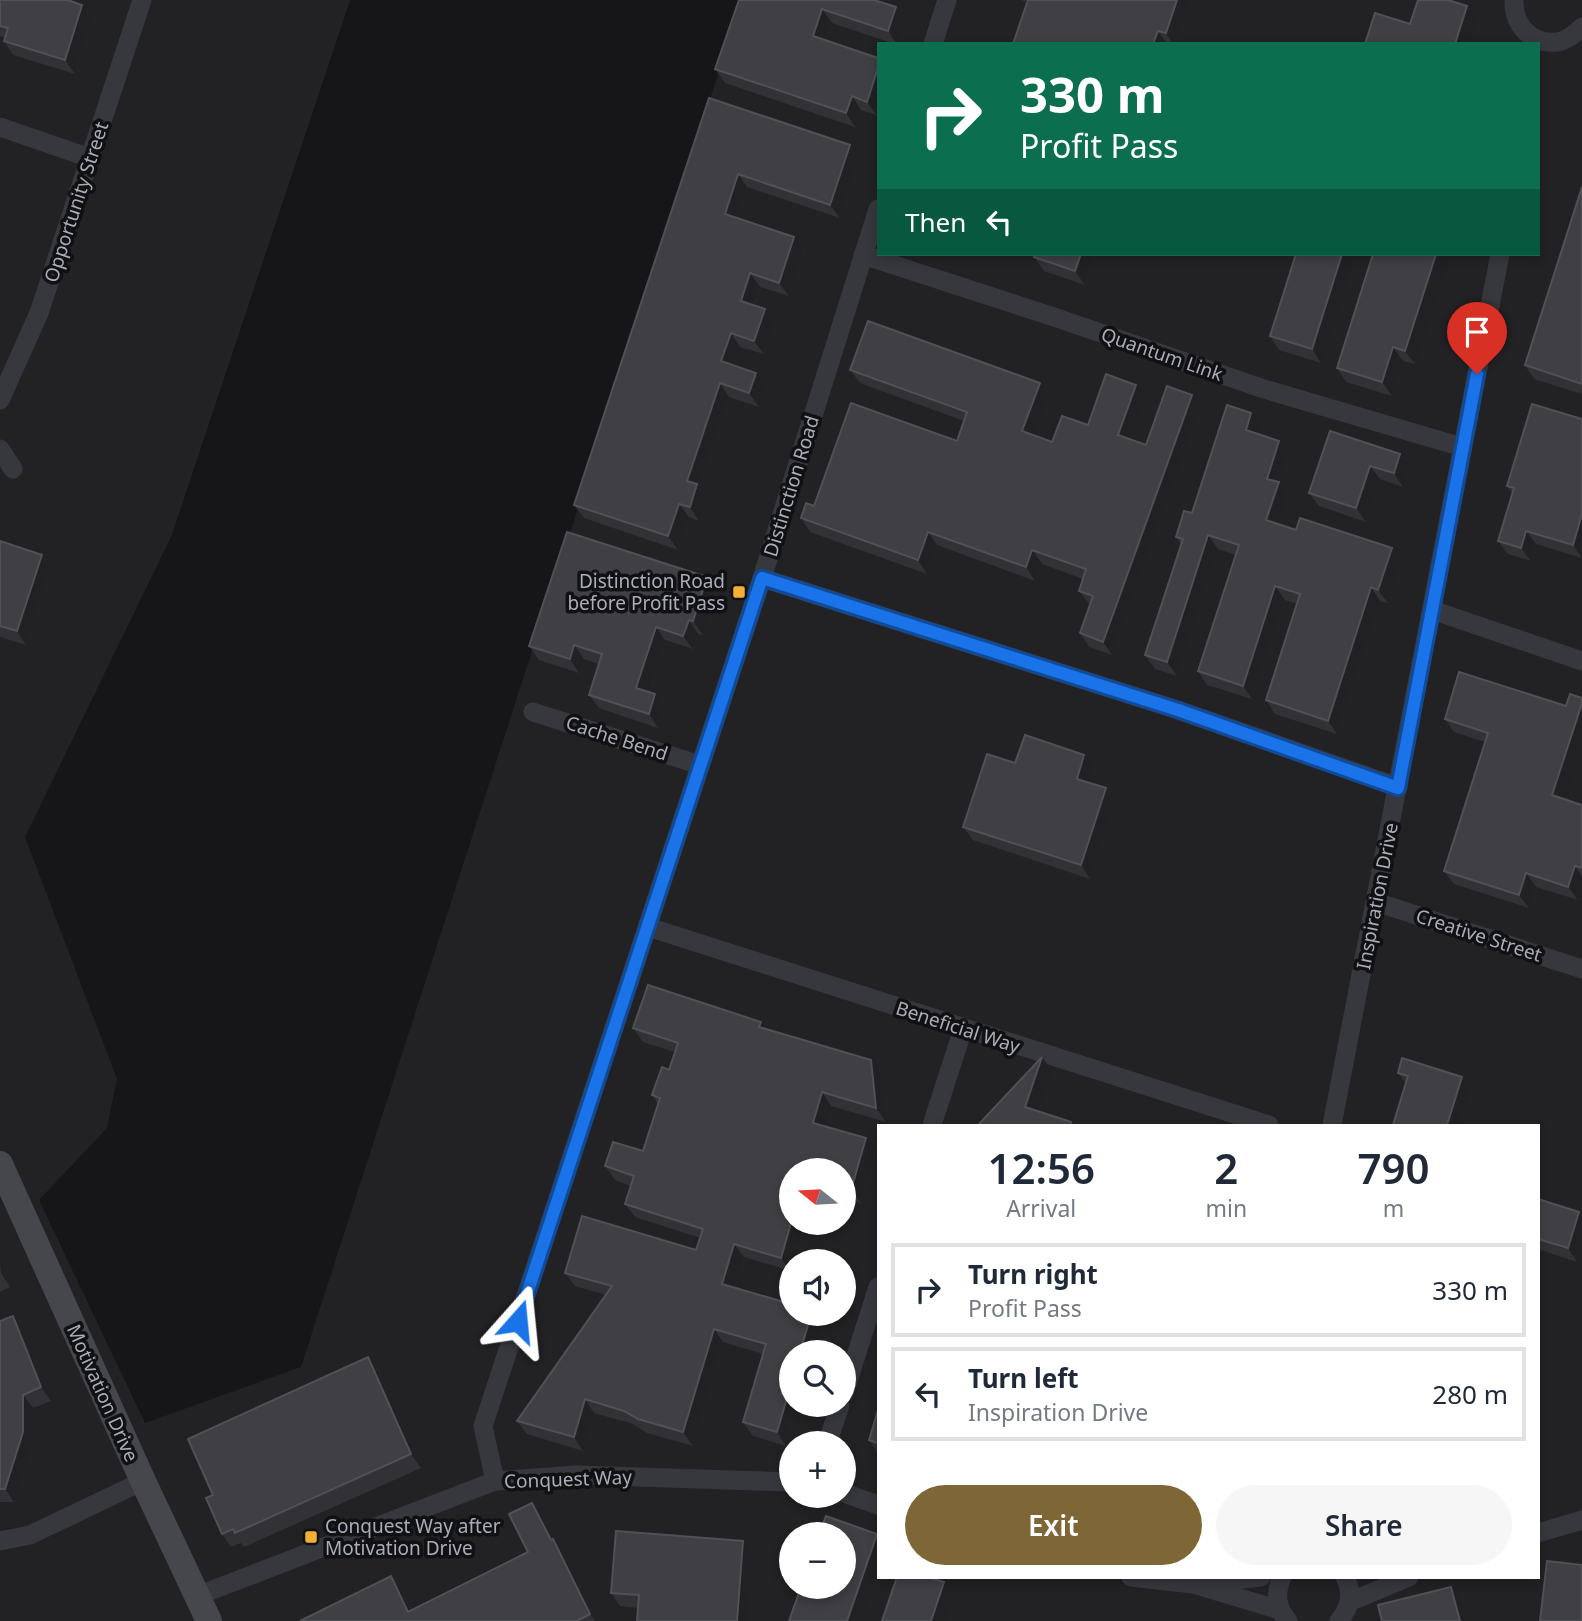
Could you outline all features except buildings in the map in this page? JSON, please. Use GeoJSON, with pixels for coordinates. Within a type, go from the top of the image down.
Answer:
{"type":"FeatureCollection","features":[{"type":"Feature","properties":{"kind":"street","name":"Opportunity Street"},"geometry":{"type":"LineString","coordinates":[[0,400],[39,313],[142,0]]}},
{"type":"Feature","properties":{"kind":"street"},"geometry":{"type":"LineString","coordinates":[[934,42],[947,0]]}},
{"type":"Feature","properties":{"kind":"street"},"geometry":{"type":"LineString","coordinates":[[1514,0],[1518,23],[1530,36],[1542,41],[1559,42],[1571,37],[1582,27]]}},
{"type":"Feature","properties":{"kind":"street"},"geometry":{"type":"LineString","coordinates":[[1540,51],[1542,41]]}},
{"type":"Feature","properties":{"kind":"street"},"geometry":{"type":"LineString","coordinates":[[0,127],[90,158]]}},
{"type":"Feature","properties":{"kind":"street","name":"Distinction Road"},"geometry":{"type":"LineString","coordinates":[[495,1481],[483,1426],[762,578],[877,212]]}},
{"type":"Feature","properties":{"kind":"street","name":"Quantum Link"},"geometry":{"type":"LineString","coordinates":[[863,255],[1264,388],[1462,447]]}},
{"type":"Feature","properties":{"kind":"street","name":"Inspiration Drive"},"geometry":{"type":"LineString","coordinates":[[1332,1124],[1500,256]]}},
{"type":"Feature","properties":{"kind":"street"},"geometry":{"type":"LineString","coordinates":[[0,449],[13,469]]}},
{"type":"Feature","properties":{"kind":"street"},"geometry":{"type":"LineString","coordinates":[[762,578],[1178,710],[1398,788]]}},
{"type":"Feature","properties":{"kind":"street"},"geometry":{"type":"LineString","coordinates":[[1432,610],[1582,661]]}},
{"type":"Feature","properties":{"kind":"street","name":"Cache Bend"},"geometry":{"type":"LineString","coordinates":[[533,712],[700,765]]}},
{"type":"Feature","properties":{"kind":"street","name":"Creative Street"},"geometry":{"type":"LineString","coordinates":[[1376,902],[1582,969]]}},
{"type":"Feature","properties":{"kind":"street","name":"Beneficial Way"},"geometry":{"type":"LineString","coordinates":[[648,927],[1266,1124]]}},
{"type":"Feature","properties":{"kind":"street"},"geometry":{"type":"LineString","coordinates":[[932,1124],[963,1029]]}},
{"type":"Feature","properties":{"kind":"street","name":"Motivation Drive"},"geometry":{"type":"LineString","coordinates":[[0,1164],[209,1621]]}},
{"type":"Feature","properties":{"kind":"street"},"geometry":{"type":"LineString","coordinates":[[856,1356],[877,1290]]}},
{"type":"Feature","properties":{"kind":"street","name":"Conquest Way"},"geometry":{"type":"LineString","coordinates":[[197,1596],[495,1481],[576,1475],[779,1482]]}},
{"type":"Feature","properties":{"kind":"street"},"geometry":{"type":"LineString","coordinates":[[0,1541],[30,1535],[143,1481]]}},
{"type":"Feature","properties":{"kind":"street"},"geometry":{"type":"LineString","coordinates":[[856,1498],[877,1506]]}},
{"type":"Feature","properties":{"kind":"street"},"geometry":{"type":"LineString","coordinates":[[1540,1533],[1582,1520]]}},
{"type":"Feature","properties":{"kind":"street"},"geometry":{"type":"LineString","coordinates":[[1149,1579],[1193,1584],[1242,1579]]}},
{"type":"Feature","properties":{"kind":"street"},"geometry":{"type":"LineString","coordinates":[[1281,1579],[1277,1598],[1284,1616]]}},
{"type":"Feature","properties":{"kind":"street"},"geometry":{"type":"LineString","coordinates":[[1343,1616],[1350,1592],[1346,1579]]}},
{"type":"Feature","properties":{"kind":"street"},"geometry":{"type":"LineString","coordinates":[[1343,1616],[1380,1587],[1403,1579]]}},
{"type":"Feature","properties":{"kind":"street"},"geometry":{"type":"LineString","coordinates":[[1193,1584],[1284,1616]]}},
{"type":"Feature","properties":{"kind":"shaded area"},"geometry":{"type":"Polygon","coordinates":[[[0,0],[350,0],[171,537],[25,837],[117,1079],[107,1128],[39,1200],[145,1423],[301,1367],[742,0],[1582,0],[1582,1621],[0,1621],[0,0]]]}},
{"type":"Feature","properties":{"kind":"place","name":"Distinction Road before Profit Pass"},"geometry":{"type":"Point","coordinates":[739,592]}},
{"type":"Feature","properties":{"kind":"place","name":"Conquest Way after Motivation Drive"},"geometry":{"type":"Point","coordinates":[311,1537]}},
{"type":"Feature","properties":{"kind":"route"},"geometry":{"type":"LineString","coordinates":[[518,1321],[762,578],[1178,710],[1398,788],[1477,374]]}}]}
